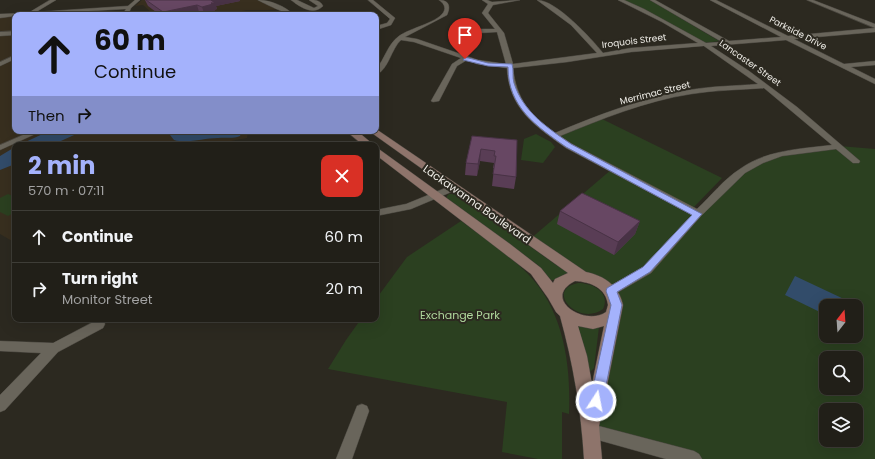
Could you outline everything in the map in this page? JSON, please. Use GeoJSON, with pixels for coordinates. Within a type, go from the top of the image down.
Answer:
{"type":"FeatureCollection","features":[{"type":"Feature","properties":{"kind":"street"},"geometry":{"type":"LineString","coordinates":[[33,12],[54,0]]}},
{"type":"Feature","properties":{"kind":"street"},"geometry":{"type":"LineString","coordinates":[[126,12],[129,7],[138,0]]}},
{"type":"Feature","properties":{"kind":"street"},"geometry":{"type":"LineString","coordinates":[[260,0],[287,12]]}},
{"type":"Feature","properties":{"kind":"street"},"geometry":{"type":"LineString","coordinates":[[293,0],[302,4],[308,9],[317,9],[322,5],[314,0]]}},
{"type":"Feature","properties":{"kind":"street"},"geometry":{"type":"LineString","coordinates":[[370,0],[384,10],[393,19],[388,24],[379,27]]}},
{"type":"Feature","properties":{"kind":"street"},"geometry":{"type":"LineString","coordinates":[[379,69],[389,56],[394,44],[400,38],[445,14],[447,8],[441,0]]}},
{"type":"Feature","properties":{"kind":"street"},"geometry":{"type":"LineString","coordinates":[[484,0],[491,4],[518,0]]}},
{"type":"Feature","properties":{"kind":"street"},"geometry":{"type":"LineString","coordinates":[[539,0],[571,22],[589,38],[601,54]]}},
{"type":"Feature","properties":{"kind":"street","name":"Lancaster Street"},"geometry":{"type":"LineString","coordinates":[[620,0],[705,44],[764,86],[856,161]]}},
{"type":"Feature","properties":{"kind":"street"},"geometry":{"type":"LineString","coordinates":[[652,0],[728,43]]}},
{"type":"Feature","properties":{"kind":"street","name":"Parkside Drive"},"geometry":{"type":"LineString","coordinates":[[712,0],[875,82]]}},
{"type":"Feature","properties":{"kind":"street"},"geometry":{"type":"LineString","coordinates":[[809,0],[875,26]]}},
{"type":"Feature","properties":{"kind":"street"},"geometry":{"type":"LineString","coordinates":[[102,12],[110,2]]}},
{"type":"Feature","properties":{"kind":"street"},"geometry":{"type":"LineString","coordinates":[[283,9],[302,4]]}},
{"type":"Feature","properties":{"kind":"street"},"geometry":{"type":"LineString","coordinates":[[491,4],[485,13],[501,33],[510,66],[511,82],[523,109],[554,136],[569,146],[698,214]]}},
{"type":"Feature","properties":{"kind":"street"},"geometry":{"type":"LineString","coordinates":[[75,12],[129,7]]}},
{"type":"Feature","properties":{"kind":"street"},"geometry":{"type":"LineString","coordinates":[[317,9],[320,12]]}},
{"type":"Feature","properties":{"kind":"street"},"geometry":{"type":"LineString","coordinates":[[0,16],[12,15]]}},
{"type":"Feature","properties":{"kind":"street"},"geometry":{"type":"LineString","coordinates":[[479,31],[498,30]]}},
{"type":"Feature","properties":{"kind":"street","name":"Iroquois Street"},"geometry":{"type":"LineString","coordinates":[[400,38],[415,40],[465,59],[488,64],[510,66],[567,60],[631,50],[875,30]]}},
{"type":"Feature","properties":{"kind":"street"},"geometry":{"type":"LineString","coordinates":[[0,34],[12,33]]}},
{"type":"Feature","properties":{"kind":"street"},"geometry":{"type":"LineString","coordinates":[[0,64],[12,58]]}},
{"type":"Feature","properties":{"kind":"street"},"geometry":{"type":"LineString","coordinates":[[434,101],[454,65],[465,59]]}},
{"type":"Feature","properties":{"kind":"street"},"geometry":{"type":"LineString","coordinates":[[844,66],[875,63]]}},
{"type":"Feature","properties":{"kind":"street","name":"Merrimac Street"},"geometry":{"type":"LineString","coordinates":[[554,136],[610,113],[679,94],[726,88],[764,86]]}},
{"type":"Feature","properties":{"kind":"street"},"geometry":{"type":"LineString","coordinates":[[13,142],[31,134]]}},
{"type":"Feature","properties":{"kind":"street"},"geometry":{"type":"LineString","coordinates":[[354,134],[365,142]]}},
{"type":"Feature","properties":{"kind":"street","name":"Lackawanna Boulevard"},"geometry":{"type":"LineString","coordinates":[[378,134],[453,188],[582,276]]}},
{"type":"Feature","properties":{"kind":"street"},"geometry":{"type":"LineString","coordinates":[[0,148],[12,143]]}},
{"type":"Feature","properties":{"kind":"street"},"geometry":{"type":"LineString","coordinates":[[611,291],[647,270],[698,214],[742,171],[760,160],[781,154],[839,146]]}},
{"type":"Feature","properties":{"kind":"street","name":"Lackawanna Boulevard"},"geometry":{"type":"LineString","coordinates":[[379,152],[536,271],[554,295]]}},
{"type":"Feature","properties":{"kind":"street"},"geometry":{"type":"LineString","coordinates":[[379,212],[408,207],[453,188]]}},
{"type":"Feature","properties":{"kind":"street"},"geometry":{"type":"LineString","coordinates":[[590,431],[616,305],[615,298],[611,291],[598,281],[582,276],[565,278],[555,288],[554,295],[560,309],[575,319],[594,323],[603,321],[614,312]]}},
{"type":"Feature","properties":{"kind":"street"},"geometry":{"type":"LineString","coordinates":[[567,315],[579,356],[593,459]]}},
{"type":"Feature","properties":{"kind":"street"},"geometry":{"type":"LineString","coordinates":[[0,405],[54,348],[99,324]]}},
{"type":"Feature","properties":{"kind":"street"},"geometry":{"type":"LineString","coordinates":[[0,346],[54,348]]}},
{"type":"Feature","properties":{"kind":"street"},"geometry":{"type":"LineString","coordinates":[[344,459],[362,411]]}},
{"type":"Feature","properties":{"kind":"street"},"geometry":{"type":"LineString","coordinates":[[590,431],[694,459]]}},
{"type":"Feature","properties":{"kind":"shaded area"},"geometry":{"type":"Polygon","coordinates":[[[142,0],[260,0],[282,9],[247,10],[237,12],[151,12],[143,5],[135,6],[142,0]]]}},
{"type":"Feature","properties":{"kind":"shaded area"},"geometry":{"type":"Polygon","coordinates":[[[12,16],[12,134],[248,134],[247,138],[225,142],[12,142],[12,241],[0,234],[0,17],[12,16]]]}},
{"type":"Feature","properties":{"kind":"green space"},"geometry":{"type":"Polygon","coordinates":[[[623,0],[650,0],[719,41],[705,43],[623,0]]]}},
{"type":"Feature","properties":{"kind":"green space"},"geometry":{"type":"Polygon","coordinates":[[[602,119],[722,178],[694,207],[690,207],[564,140],[561,136],[562,134],[602,119]]]}},
{"type":"Feature","properties":{"kind":"green space"},"geometry":{"type":"Polygon","coordinates":[[[536,134],[551,142],[555,147],[543,163],[521,160],[524,139],[536,134]]]}},
{"type":"Feature","properties":{"kind":"green space"},"geometry":{"type":"Polygon","coordinates":[[[839,146],[875,149],[875,459],[694,459],[591,431],[615,298],[529,240],[612,169],[698,214],[742,171],[781,154],[839,146]]]}},
{"type":"Feature","properties":{"kind":"green space"},"geometry":{"type":"Polygon","coordinates":[[[8,194],[12,196],[12,214],[8,216],[0,212],[0,198],[8,194]]]}},
{"type":"Feature","properties":{"kind":"green space"},"geometry":{"type":"Polygon","coordinates":[[[449,194],[454,194],[462,198],[556,265],[568,271],[567,273],[555,280],[551,280],[538,265],[447,198],[449,194]]]}},
{"type":"Feature","properties":{"kind":"green space","name":"Exchange Park"},"geometry":{"type":"Polygon","coordinates":[[[461,221],[504,253],[528,274],[540,289],[550,305],[557,322],[563,340],[566,358],[569,414],[562,412],[562,459],[538,459],[502,452],[507,402],[328,369],[359,322],[379,322],[379,295],[407,257],[461,221]]]}},
{"type":"Feature","properties":{"kind":"green space"},"geometry":{"type":"Polygon","coordinates":[[[578,283],[583,283],[594,287],[602,293],[605,303],[603,309],[594,313],[584,314],[576,311],[569,305],[565,299],[564,293],[568,287],[578,283]]]}},
{"type":"Feature","properties":{"kind":"green space"},"geometry":{"type":"Polygon","coordinates":[[[578,324],[599,327],[594,368],[591,371],[589,370],[577,327],[578,324]]]}},
{"type":"Feature","properties":{"kind":"water"},"geometry":{"type":"Polygon","coordinates":[[[43,134],[76,134],[59,142],[25,142],[43,134]]]}},
{"type":"Feature","properties":{"kind":"water"},"geometry":{"type":"Polygon","coordinates":[[[166,134],[241,134],[240,136],[235,137],[190,141],[174,140],[170,135],[166,134]]]}},
{"type":"Feature","properties":{"kind":"water"},"geometry":{"type":"Polygon","coordinates":[[[12,149],[12,165],[0,170],[0,156],[12,149]]]}},
{"type":"Feature","properties":{"kind":"water"},"geometry":{"type":"Polygon","coordinates":[[[795,276],[844,299],[819,299],[819,312],[785,295],[795,276]]]}},
{"type":"Feature","properties":{"kind":"building"},"geometry":{"type":"Polygon","coordinates":[[[146,0],[211,0],[215,3],[202,7],[197,5],[163,12],[146,0]]]}},
{"type":"Feature","properties":{"kind":"building"},"geometry":{"type":"Polygon","coordinates":[[[472,136],[517,140],[516,177],[493,174],[496,156],[494,156],[495,151],[481,149],[478,164],[466,163],[472,136]]]}},
{"type":"Feature","properties":{"kind":"building"},"geometry":{"type":"Polygon","coordinates":[[[582,193],[640,221],[618,242],[560,211],[582,193]]]}},
{"type":"Feature","properties":{"kind":"route"},"geometry":{"type":"LineString","coordinates":[[465,59],[488,64],[510,66],[511,82],[523,109],[549,132],[569,146],[698,214],[647,270],[611,291],[615,298],[616,305],[596,401]]}}]}
